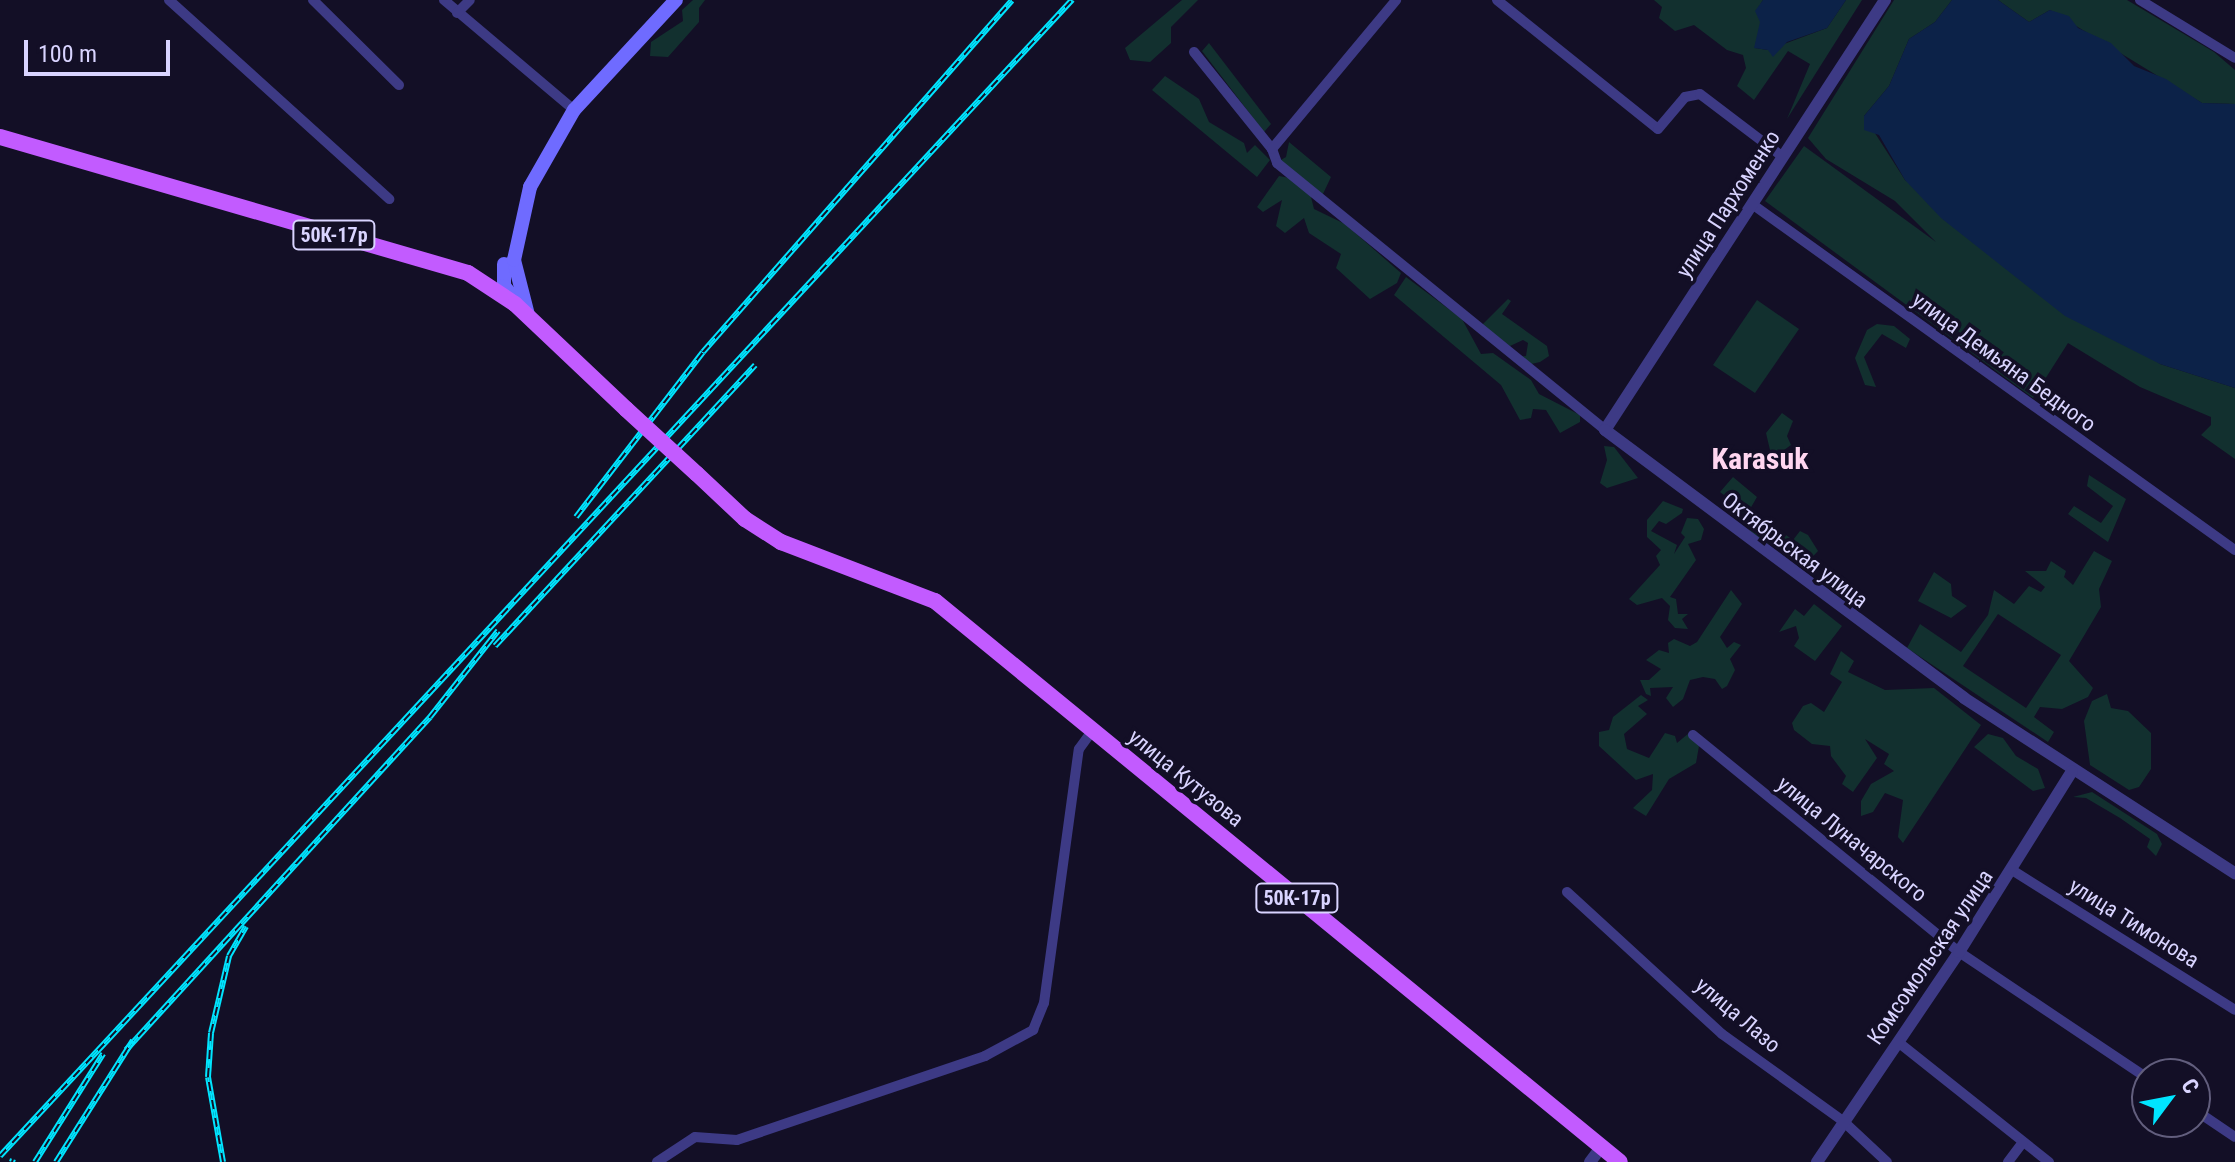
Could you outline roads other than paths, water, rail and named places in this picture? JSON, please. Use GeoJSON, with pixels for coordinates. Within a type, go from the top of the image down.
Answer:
{"type":"FeatureCollection","features":[{"type":"Feature","properties":{"kind":"main road"},"geometry":{"type":"LineString","coordinates":[[497,286],[509,267],[515,249],[530,187],[574,110],[676,0]]}},
{"type":"Feature","properties":{"kind":"main road","name":"50К-17р"},"geometry":{"type":"LineString","coordinates":[[0,137],[468,273],[497,286],[529,316]]}},
{"type":"Feature","properties":{"kind":"main road"},"geometry":{"type":"LineString","coordinates":[[468,273],[509,267]]}},
{"type":"Feature","properties":{"kind":"main road"},"geometry":{"type":"LineString","coordinates":[[509,267],[529,316]]}},
{"type":"Feature","properties":{"kind":"main road","name":"улица Кутузова"},"geometry":{"type":"LineString","coordinates":[[529,316],[745,519],[781,542],[935,601],[1620,1162]]}},
{"type":"Feature","properties":{"kind":"street"},"geometry":{"type":"LineString","coordinates":[[169,0],[389,199]]}},
{"type":"Feature","properties":{"kind":"street"},"geometry":{"type":"LineString","coordinates":[[313,0],[399,85]]}},
{"type":"Feature","properties":{"kind":"street"},"geometry":{"type":"LineString","coordinates":[[444,0],[574,110]]}},
{"type":"Feature","properties":{"kind":"street"},"geometry":{"type":"LineString","coordinates":[[457,13],[470,0]]}},
{"type":"Feature","properties":{"kind":"street"},"geometry":{"type":"LineString","coordinates":[[1272,149],[1396,0]]}},
{"type":"Feature","properties":{"kind":"street"},"geometry":{"type":"LineString","coordinates":[[1497,0],[1658,129],[1685,97],[1700,94],[1783,157]]}},
{"type":"Feature","properties":{"kind":"street","name":"улица Пархоменко"},"geometry":{"type":"LineString","coordinates":[[1605,430],[1885,0]]}},
{"type":"Feature","properties":{"kind":"street"},"geometry":{"type":"LineString","coordinates":[[2143,1],[2235,58]]}},
{"type":"Feature","properties":{"kind":"street","name":"Октябрьская улица"},"geometry":{"type":"LineString","coordinates":[[1194,52],[1272,149],[1277,163],[1605,430],[1859,623],[2072,771],[2235,873]]}},
{"type":"Feature","properties":{"kind":"street","name":"улица Демьяна Бедного"},"geometry":{"type":"LineString","coordinates":[[1752,204],[2235,550]]}},
{"type":"Feature","properties":{"kind":"street"},"geometry":{"type":"LineString","coordinates":[[657,1162],[695,1137],[737,1140],[985,1056],[1033,1030],[1044,1003],[1079,749],[1093,730]]}},
{"type":"Feature","properties":{"kind":"street","name":"улица Луначарского"},"geometry":{"type":"LineString","coordinates":[[1693,735],[1959,952],[2131,1067]]}},
{"type":"Feature","properties":{"kind":"street","name":"Комсомольская улица"},"geometry":{"type":"LineString","coordinates":[[1817,1162],[1959,952],[2072,771]]}},
{"type":"Feature","properties":{"kind":"street","name":"улица Тимонова"},"geometry":{"type":"LineString","coordinates":[[2012,870],[2235,1010]]}},
{"type":"Feature","properties":{"kind":"street","name":"улица Лазо"},"geometry":{"type":"LineString","coordinates":[[1567,892],[1722,1034],[1843,1121],[1887,1162]]}},
{"type":"Feature","properties":{"kind":"street"},"geometry":{"type":"LineString","coordinates":[[1898,1042],[2049,1162]]}},
{"type":"Feature","properties":{"kind":"street"},"geometry":{"type":"LineString","coordinates":[[2211,1121],[2235,1137]]}},
{"type":"Feature","properties":{"kind":"street"},"geometry":{"type":"LineString","coordinates":[[2008,1162],[2023,1142]]}},
{"type":"Feature","properties":{"kind":"street"},"geometry":{"type":"LineString","coordinates":[[1590,1162],[1602,1146]]}},
{"type":"Feature","properties":{"kind":"water"},"geometry":{"type":"Polygon","coordinates":[[[1763,0],[1846,0],[1827,28],[1787,42],[1773,57],[1768,50],[1754,48],[1760,22],[1755,11],[1763,0]]]}},
{"type":"Feature","properties":{"kind":"water"},"geometry":{"type":"Polygon","coordinates":[[[1952,0],[1998,0],[2029,22],[2050,10],[2069,16],[2078,28],[2111,43],[2134,66],[2166,79],[2202,103],[2235,104],[2235,388],[2160,364],[2065,316],[1941,218],[1905,180],[1879,135],[1864,130],[1864,116],[1889,86],[1909,39],[1935,22],[1952,0]]]}},
{"type":"Feature","properties":{"kind":"railway"},"geometry":{"type":"LineString","coordinates":[[576,517],[703,352],[1012,0]]}},
{"type":"Feature","properties":{"kind":"railway"},"geometry":{"type":"LineString","coordinates":[[0,1156],[1072,0]]}},
{"type":"Feature","properties":{"kind":"railway"},"geometry":{"type":"LineString","coordinates":[[495,646],[755,365]]}},
{"type":"Feature","properties":{"kind":"railway"},"geometry":{"type":"LineString","coordinates":[[126,1050],[430,717],[498,631]]}},
{"type":"Feature","properties":{"kind":"railway"},"geometry":{"type":"LineString","coordinates":[[223,1162],[208,1077],[211,1033],[229,956],[246,926]]}},
{"type":"Feature","properties":{"kind":"railway"},"geometry":{"type":"LineString","coordinates":[[56,1162],[133,1040]]}},
{"type":"Feature","properties":{"kind":"railway"},"geometry":{"type":"LineString","coordinates":[[35,1162],[103,1054]]}},
{"type":"Feature","properties":{"kind":"district","name":"Karasuk"},"geometry":{"type":"Point","coordinates":[1760,459]}}]}
